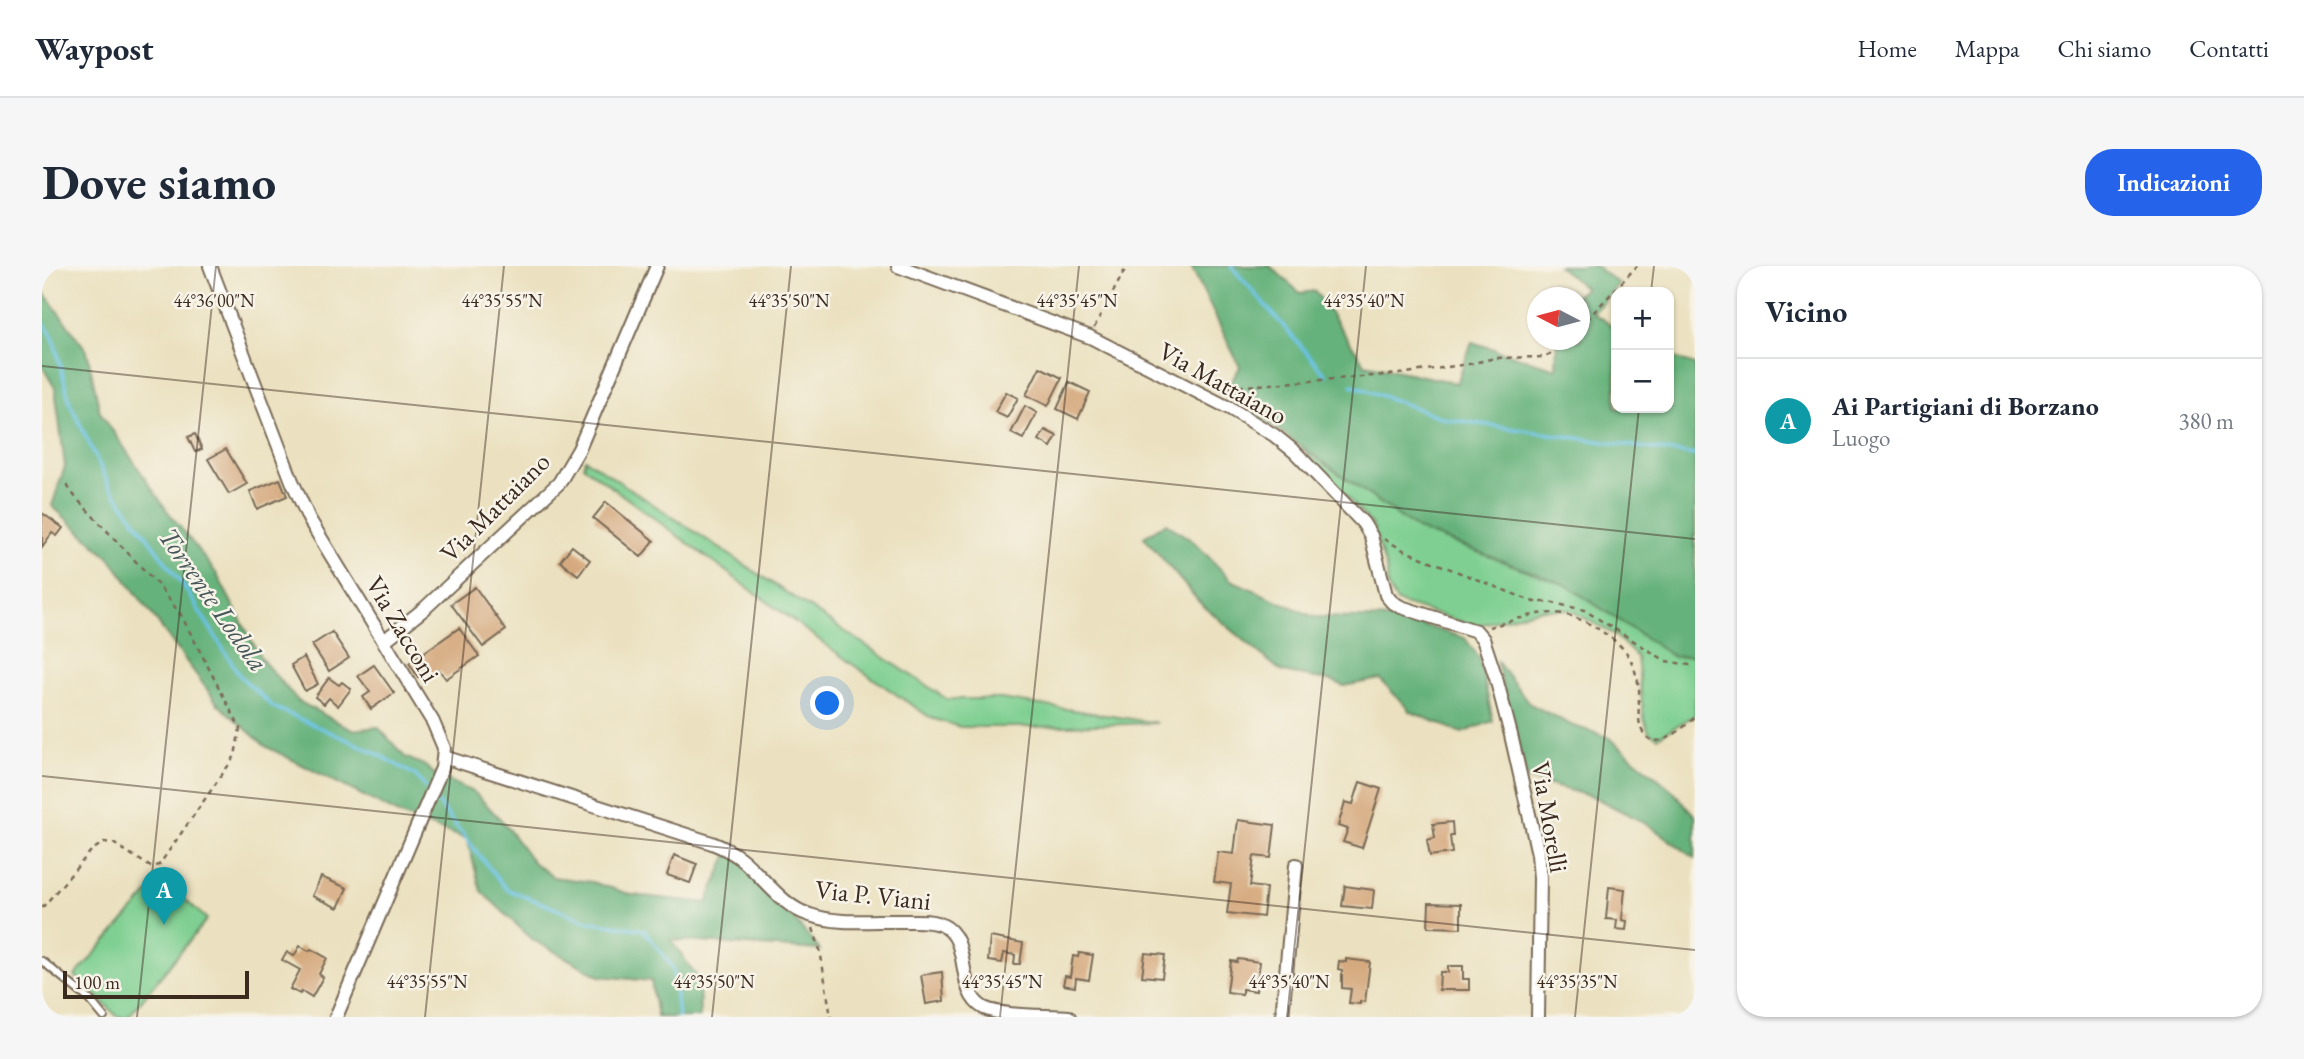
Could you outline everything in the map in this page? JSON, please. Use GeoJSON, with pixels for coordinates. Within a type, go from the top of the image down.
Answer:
{"type":"FeatureCollection","features":[{"type":"Feature","properties":{"kind":"street","name":"Via Zacconi"},"geometry":{"type":"LineString","coordinates":[[210,266],[309,519],[433,722],[442,740],[443,763]]}},
{"type":"Feature","properties":{"kind":"street","name":"Via Mattaiano"},"geometry":{"type":"LineString","coordinates":[[384,641],[424,609],[558,484],[579,449],[657,266]]}},
{"type":"Feature","properties":{"kind":"street","name":"Via Mattaiano"},"geometry":{"type":"LineString","coordinates":[[898,266],[1090,337],[1231,409],[1274,435],[1363,523],[1371,536],[1386,595],[1392,602],[1476,631]]}},
{"type":"Feature","properties":{"kind":"street","name":"Via Morelli"},"geometry":{"type":"LineString","coordinates":[[1476,631],[1483,639],[1499,689],[1538,854],[1538,1017]]}},
{"type":"Feature","properties":{"kind":"street"},"geometry":{"type":"LineString","coordinates":[[336,1017],[443,763]]}},
{"type":"Feature","properties":{"kind":"street","name":"Via P. Viani"},"geometry":{"type":"LineString","coordinates":[[443,763],[712,843],[741,859],[795,908],[809,915],[828,919],[920,921],[944,926],[951,930],[971,993],[982,1007],[995,1012],[1069,1017]]}},
{"type":"Feature","properties":{"kind":"street"},"geometry":{"type":"LineString","coordinates":[[1282,1017],[1296,865]]}},
{"type":"Feature","properties":{"kind":"lane"},"geometry":{"type":"LineString","coordinates":[[42,961],[90,1000],[104,1017]]}},
{"type":"Feature","properties":{"kind":"path"},"geometry":{"type":"LineString","coordinates":[[1090,337],[1127,266]]}},
{"type":"Feature","properties":{"kind":"path"},"geometry":{"type":"LineString","coordinates":[[1590,316],[1637,266]]}},
{"type":"Feature","properties":{"kind":"path"},"geometry":{"type":"LineString","coordinates":[[1217,389],[1399,374],[1469,365],[1495,358],[1546,357],[1555,350]]}},
{"type":"Feature","properties":{"kind":"path"},"geometry":{"type":"LineString","coordinates":[[42,908],[90,851],[104,842],[113,842],[151,867],[159,864],[235,756],[240,739],[240,728],[181,614],[66,484]]}},
{"type":"Feature","properties":{"kind":"path"},"geometry":{"type":"LineString","coordinates":[[1371,536],[1534,602],[1549,602],[1584,610],[1665,661],[1695,666]]}},
{"type":"Feature","properties":{"kind":"path"},"geometry":{"type":"LineString","coordinates":[[1476,631],[1542,613],[1566,614],[1581,619],[1628,654],[1639,687],[1640,726],[1645,735],[1652,740],[1670,737],[1695,718]]}},
{"type":"Feature","properties":{"kind":"path"},"geometry":{"type":"LineString","coordinates":[[809,915],[820,950],[831,1017]]}},
{"type":"Feature","properties":{"kind":"green space"},"geometry":{"type":"Polygon","coordinates":[[[1191,266],[1270,266],[1300,293],[1315,291],[1365,364],[1457,383],[1472,342],[1556,369],[1557,350],[1590,350],[1590,287],[1584,287],[1558,266],[1595,266],[1619,284],[1611,287],[1611,293],[1593,313],[1611,325],[1611,413],[1674,413],[1674,358],[1695,365],[1695,655],[1674,657],[1566,585],[1417,529],[1225,392],[1240,367],[1191,266]]]}},
{"type":"Feature","properties":{"kind":"green space"},"geometry":{"type":"Polygon","coordinates":[[[42,290],[87,351],[100,412],[166,509],[216,573],[262,660],[298,701],[352,730],[378,727],[405,757],[475,793],[503,822],[533,862],[553,877],[592,882],[632,895],[707,903],[729,851],[754,871],[820,950],[671,940],[699,980],[700,1017],[657,1017],[651,981],[600,976],[533,940],[481,891],[467,839],[403,816],[265,746],[218,704],[110,558],[52,506],[65,466],[55,388],[42,366],[42,290]]]}},
{"type":"Feature","properties":{"kind":"green space"},"geometry":{"type":"Polygon","coordinates":[[[1301,447],[1417,529],[1566,585],[1674,657],[1695,655],[1695,715],[1658,737],[1649,732],[1644,719],[1637,657],[1615,635],[1570,610],[1542,609],[1475,626],[1397,602],[1388,588],[1387,572],[1373,526],[1301,447]]]}},
{"type":"Feature","properties":{"kind":"green space"},"geometry":{"type":"Polygon","coordinates":[[[585,459],[947,699],[1001,699],[1157,723],[960,727],[931,718],[852,664],[583,466],[585,459]]]}},
{"type":"Feature","properties":{"kind":"green space"},"geometry":{"type":"Polygon","coordinates":[[[1166,523],[1194,542],[1231,580],[1314,617],[1402,619],[1465,638],[1479,658],[1493,721],[1462,733],[1411,712],[1380,679],[1344,686],[1333,681],[1282,672],[1200,603],[1144,537],[1166,523]]]}},
{"type":"Feature","properties":{"kind":"green space"},"geometry":{"type":"Polygon","coordinates":[[[1496,660],[1530,704],[1571,725],[1608,737],[1672,790],[1695,816],[1695,858],[1647,824],[1594,797],[1527,779],[1496,660]]]}},
{"type":"Feature","properties":{"kind":"green space"},"geometry":{"type":"Polygon","coordinates":[[[161,879],[207,919],[128,1017],[118,1017],[75,976],[161,879]]]}},
{"type":"Feature","properties":{"kind":"building"},"geometry":{"type":"Polygon","coordinates":[[[1040,367],[1062,378],[1048,406],[1026,395],[1040,367]]]}},
{"type":"Feature","properties":{"kind":"building"},"geometry":{"type":"Polygon","coordinates":[[[1069,382],[1090,392],[1078,419],[1057,409],[1069,382]]]}},
{"type":"Feature","properties":{"kind":"building"},"geometry":{"type":"Polygon","coordinates":[[[1006,392],[1018,398],[1007,418],[995,412],[1006,392]]]}},
{"type":"Feature","properties":{"kind":"building"},"geometry":{"type":"Polygon","coordinates":[[[1025,406],[1037,413],[1023,439],[1011,433],[1025,406]]]}},
{"type":"Feature","properties":{"kind":"building"},"geometry":{"type":"Polygon","coordinates":[[[1045,430],[1057,436],[1051,447],[1039,440],[1045,430]]]}},
{"type":"Feature","properties":{"kind":"building"},"geometry":{"type":"Polygon","coordinates":[[[195,434],[202,449],[195,452],[188,437],[195,434]]]}},
{"type":"Feature","properties":{"kind":"building"},"geometry":{"type":"Polygon","coordinates":[[[226,449],[247,484],[229,494],[208,459],[226,449]]]}},
{"type":"Feature","properties":{"kind":"building"},"geometry":{"type":"Polygon","coordinates":[[[280,479],[287,496],[257,509],[250,491],[280,479]]]}},
{"type":"Feature","properties":{"kind":"building"},"geometry":{"type":"Polygon","coordinates":[[[606,502],[654,541],[641,557],[593,518],[606,502]]]}},
{"type":"Feature","properties":{"kind":"building"},"geometry":{"type":"Polygon","coordinates":[[[42,513],[63,528],[57,536],[52,533],[42,547],[42,513]]]}},
{"type":"Feature","properties":{"kind":"building"},"geometry":{"type":"Polygon","coordinates":[[[572,546],[590,560],[578,575],[560,561],[572,546]]]}},
{"type":"Feature","properties":{"kind":"building"},"geometry":{"type":"Polygon","coordinates":[[[475,587],[506,630],[483,647],[451,604],[475,587]]]}},
{"type":"Feature","properties":{"kind":"building"},"geometry":{"type":"Polygon","coordinates":[[[459,628],[479,656],[446,679],[439,670],[429,677],[425,672],[418,677],[409,663],[459,628]]]}},
{"type":"Feature","properties":{"kind":"building"},"geometry":{"type":"Polygon","coordinates":[[[332,632],[349,658],[329,671],[312,645],[332,632]]]}},
{"type":"Feature","properties":{"kind":"building"},"geometry":{"type":"Polygon","coordinates":[[[304,657],[318,684],[305,691],[291,665],[304,657]]]}},
{"type":"Feature","properties":{"kind":"building"},"geometry":{"type":"Polygon","coordinates":[[[374,665],[394,693],[371,709],[363,697],[370,692],[358,676],[374,665]]]}},
{"type":"Feature","properties":{"kind":"building"},"geometry":{"type":"Polygon","coordinates":[[[329,678],[339,685],[342,682],[351,689],[338,706],[329,698],[324,704],[315,697],[329,678]]]}},
{"type":"Feature","properties":{"kind":"building"},"geometry":{"type":"Polygon","coordinates":[[[1360,782],[1381,789],[1362,848],[1343,842],[1348,829],[1338,826],[1345,802],[1353,804],[1360,782]]]}},
{"type":"Feature","properties":{"kind":"building"},"geometry":{"type":"Polygon","coordinates":[[[1238,820],[1275,825],[1271,858],[1254,856],[1250,886],[1266,888],[1263,917],[1227,913],[1231,884],[1214,882],[1218,852],[1234,854],[1238,820]]]}},
{"type":"Feature","properties":{"kind":"building"},"geometry":{"type":"Polygon","coordinates":[[[1452,822],[1452,853],[1430,856],[1427,840],[1435,838],[1433,824],[1452,822]]]}},
{"type":"Feature","properties":{"kind":"building"},"geometry":{"type":"Polygon","coordinates":[[[674,855],[697,864],[690,883],[667,875],[674,855]]]}},
{"type":"Feature","properties":{"kind":"building"},"geometry":{"type":"Polygon","coordinates":[[[321,877],[347,888],[338,908],[312,896],[321,877]]]}},
{"type":"Feature","properties":{"kind":"building"},"geometry":{"type":"Polygon","coordinates":[[[1345,886],[1374,890],[1372,909],[1342,906],[1345,886]]]}},
{"type":"Feature","properties":{"kind":"building"},"geometry":{"type":"Polygon","coordinates":[[[1609,887],[1625,889],[1622,920],[1627,921],[1626,930],[1616,929],[1617,920],[1606,919],[1609,887]]]}},
{"type":"Feature","properties":{"kind":"building"},"geometry":{"type":"Polygon","coordinates":[[[1429,903],[1461,904],[1461,928],[1428,927],[1429,903]]]}},
{"type":"Feature","properties":{"kind":"building"},"geometry":{"type":"Polygon","coordinates":[[[990,937],[1023,943],[1020,964],[1014,964],[1015,955],[1004,953],[1002,963],[988,961],[990,937]]]}},
{"type":"Feature","properties":{"kind":"building"},"geometry":{"type":"Polygon","coordinates":[[[300,946],[327,958],[319,974],[323,977],[312,997],[302,991],[300,994],[290,989],[300,970],[282,960],[287,952],[294,956],[300,946]]]}},
{"type":"Feature","properties":{"kind":"building"},"geometry":{"type":"Polygon","coordinates":[[[1079,953],[1093,955],[1089,980],[1076,978],[1075,987],[1063,985],[1065,976],[1070,977],[1073,956],[1078,957],[1079,953]]]}},
{"type":"Feature","properties":{"kind":"building"},"geometry":{"type":"Polygon","coordinates":[[[1145,953],[1165,955],[1162,978],[1142,976],[1145,953]]]}},
{"type":"Feature","properties":{"kind":"building"},"geometry":{"type":"Polygon","coordinates":[[[1238,959],[1260,962],[1256,991],[1242,989],[1242,994],[1227,992],[1231,961],[1237,962],[1238,959]]]}},
{"type":"Feature","properties":{"kind":"building"},"geometry":{"type":"Polygon","coordinates":[[[1346,959],[1370,962],[1365,1002],[1360,1001],[1360,1004],[1349,1003],[1351,989],[1342,988],[1339,961],[1346,962],[1346,959]]]}},
{"type":"Feature","properties":{"kind":"building"},"geometry":{"type":"Polygon","coordinates":[[[1448,966],[1463,966],[1463,979],[1469,979],[1469,990],[1439,990],[1440,972],[1448,972],[1448,966]]]}},
{"type":"Feature","properties":{"kind":"building"},"geometry":{"type":"Polygon","coordinates":[[[942,972],[944,1001],[926,1004],[921,975],[942,972]]]}},
{"type":"Feature","properties":{"kind":"waterway"},"geometry":{"type":"LineString","coordinates":[[1231,266],[1326,375]]}},
{"type":"Feature","properties":{"kind":"waterway","name":"Torrente Lodola"},"geometry":{"type":"LineString","coordinates":[[42,321],[53,337],[70,403],[109,485],[185,588],[240,676],[273,707],[370,750],[415,775],[429,792]]}},
{"type":"Feature","properties":{"kind":"waterway"},"geometry":{"type":"LineString","coordinates":[[1352,385],[1446,419],[1695,455]]}},
{"type":"Feature","properties":{"kind":"waterway","name":"Torrente Lodola"},"geometry":{"type":"LineString","coordinates":[[434,798],[506,889],[587,921],[644,930],[673,968],[678,1017]]}},
{"type":"Feature","properties":{"kind":"place","name":"Ai Partigiani di Borzano"},"geometry":{"type":"Point","coordinates":[164,925]}}]}
